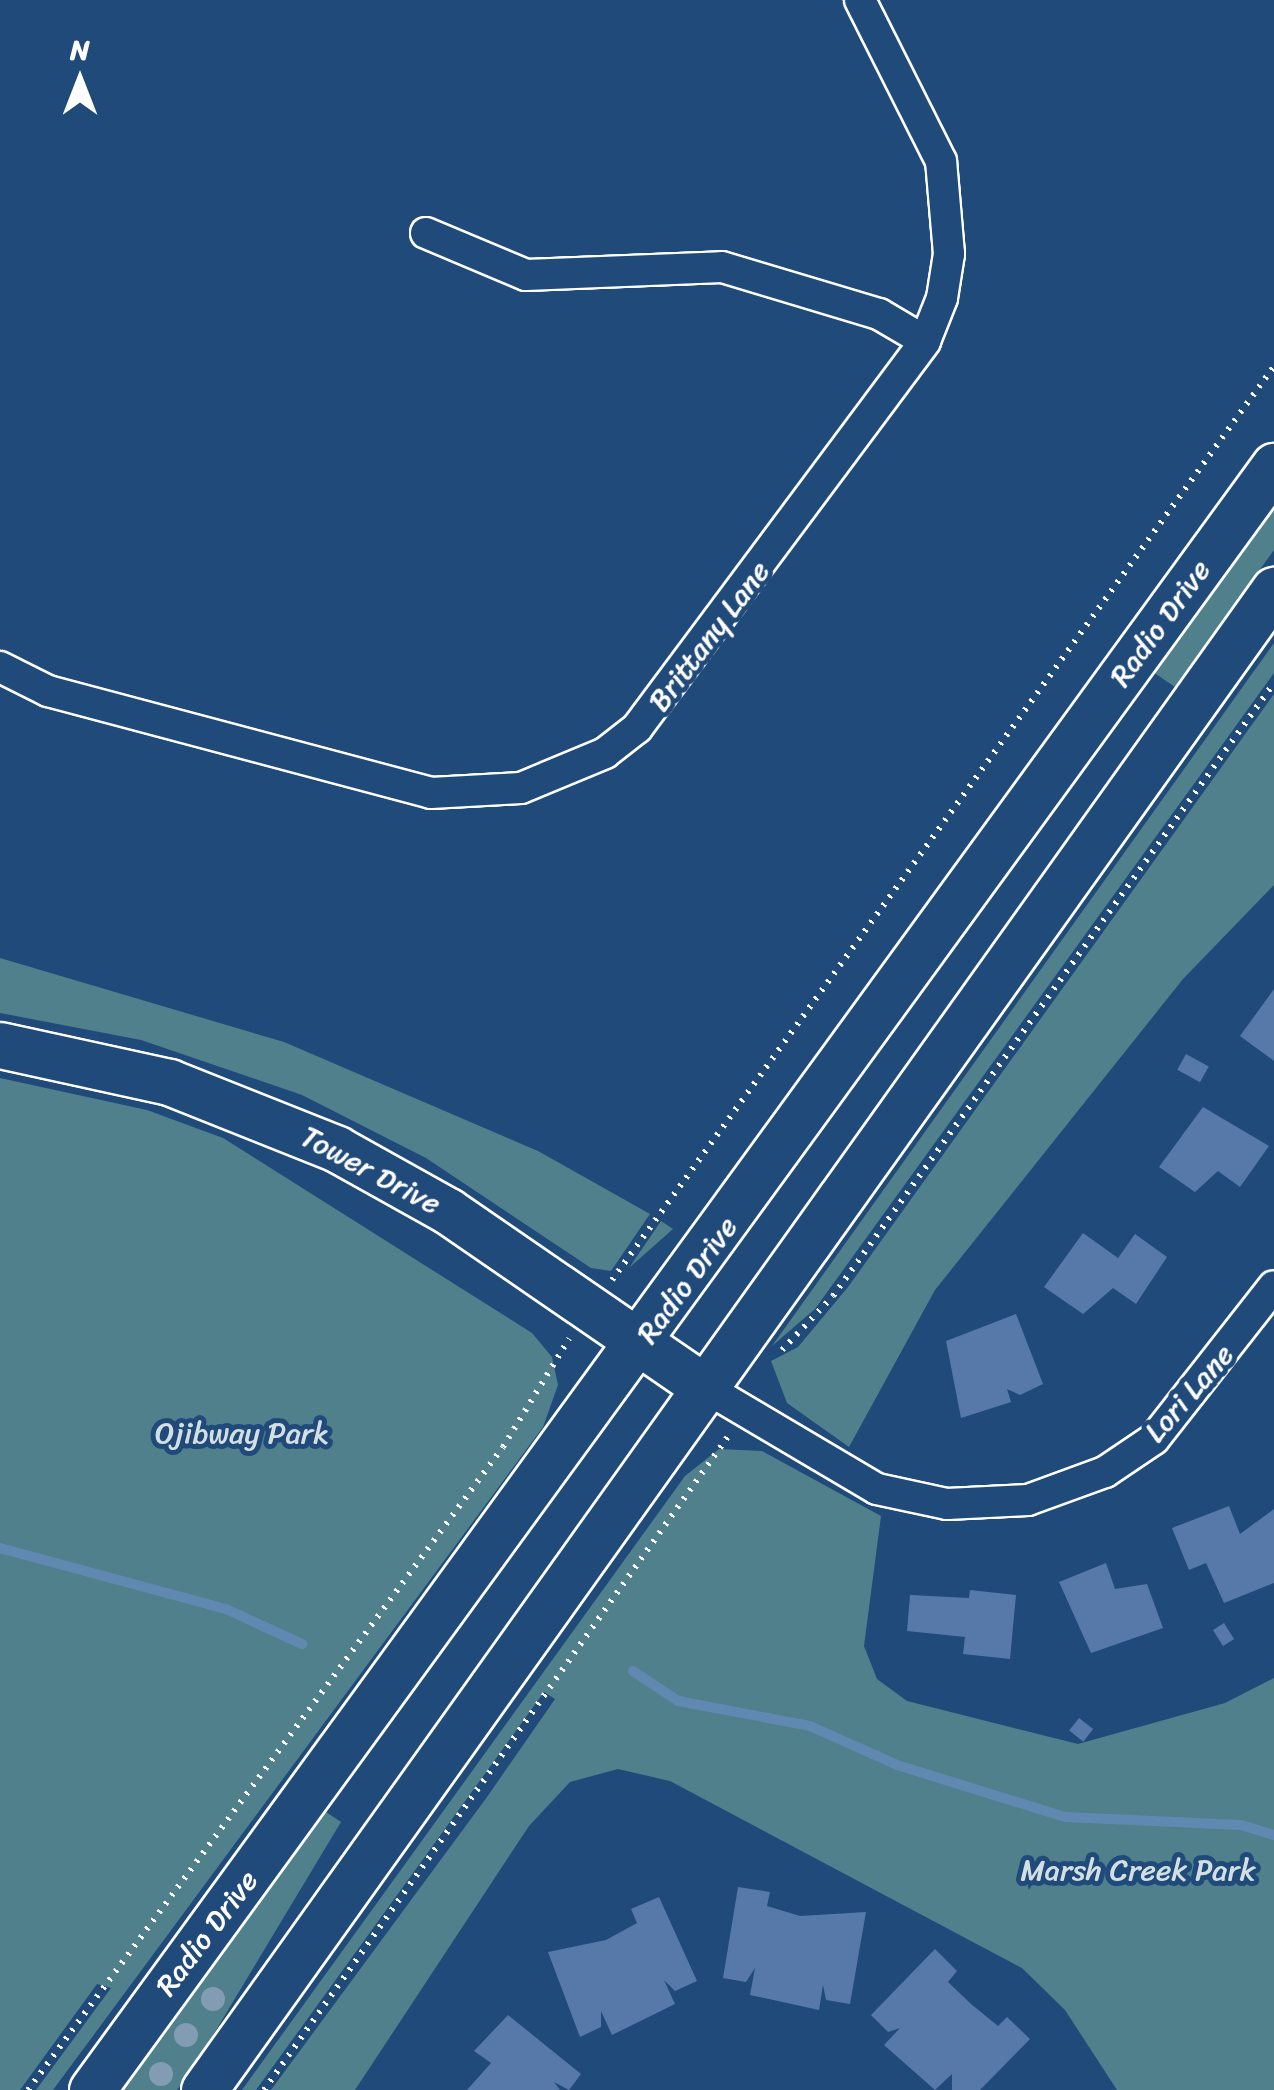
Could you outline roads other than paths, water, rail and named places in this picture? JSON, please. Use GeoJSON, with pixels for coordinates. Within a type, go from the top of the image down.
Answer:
{"type":"FeatureCollection","features":[{"type":"Feature","properties":{"kind":"main road","name":"Radio Drive"},"geometry":{"type":"LineString","coordinates":[[92,2090],[639,1347],[1274,466]]}},
{"type":"Feature","properties":{"kind":"main road"},"geometry":{"type":"LineString","coordinates":[[204,2090],[701,1386],[1274,590]]}},
{"type":"Feature","properties":{"kind":"main road","name":"Tower Drive"},"geometry":{"type":"LineString","coordinates":[[0,1045],[169,1082],[308,1136],[448,1211],[639,1347],[701,1386]]}},
{"type":"Feature","properties":{"kind":"street","name":"Brittany Lane"},"geometry":{"type":"LineString","coordinates":[[0,667],[48,692],[393,787],[471,795],[521,788],[604,753],[668,696],[925,341],[949,254],[941,161],[860,0]]}},
{"type":"Feature","properties":{"kind":"street"},"geometry":{"type":"LineString","coordinates":[[426,233],[526,275],[722,267],[878,314],[925,341]]}},
{"type":"Feature","properties":{"kind":"street","name":"Lori Lane"},"geometry":{"type":"LineString","coordinates":[[701,1386],[877,1489],[947,1504],[1028,1500],[1104,1472],[1154,1438],[1274,1286]]}},
{"type":"Feature","properties":{"kind":"waterway"},"geometry":{"type":"LineString","coordinates":[[0,1548],[226,1609],[302,1644]]}},
{"type":"Feature","properties":{"kind":"waterway"},"geometry":{"type":"LineString","coordinates":[[633,1671],[678,1701],[810,1726],[897,1765],[1065,1817],[1241,1825],[1274,1835]]}},
{"type":"Feature","properties":{"kind":"park label","name":"Ojibway Park"},"geometry":{"type":"Point","coordinates":[242,1433]}},
{"type":"Feature","properties":{"kind":"park label","name":"Marsh Creek Park"},"geometry":{"type":"Point","coordinates":[1138,1870]}}]}
